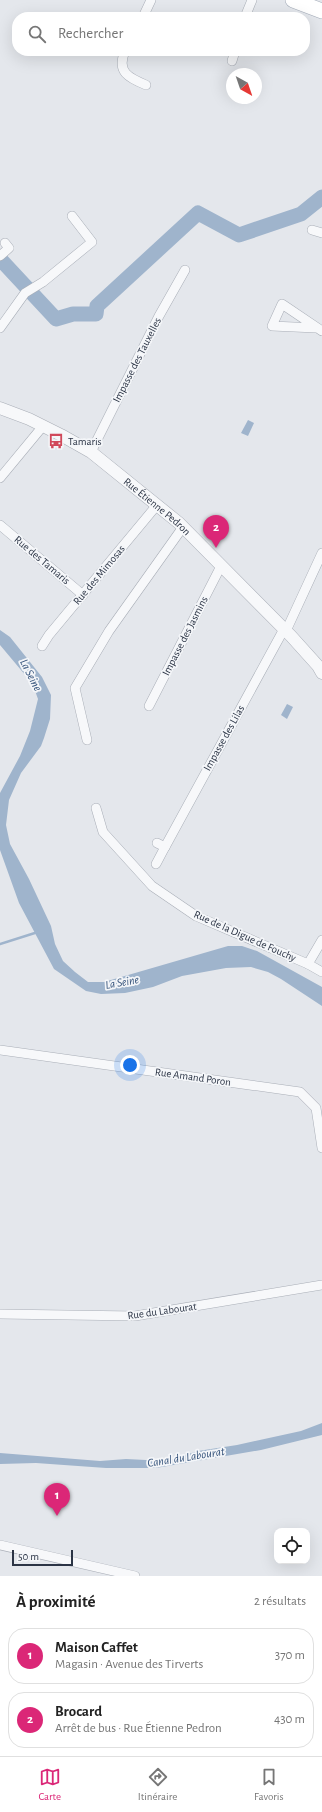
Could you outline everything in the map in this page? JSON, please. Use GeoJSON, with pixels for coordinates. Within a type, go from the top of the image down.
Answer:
{"type":"FeatureCollection","features":[{"type":"Feature","properties":{"kind":"main road"},"geometry":{"type":"LineString","coordinates":[[294,0],[322,11]]}},
{"type":"Feature","properties":{"kind":"street"},"geometry":{"type":"LineString","coordinates":[[145,12],[151,0]]}},
{"type":"Feature","properties":{"kind":"street"},"geometry":{"type":"LineString","coordinates":[[247,12],[252,0]]}},
{"type":"Feature","properties":{"kind":"street"},"geometry":{"type":"LineString","coordinates":[[124,56],[122,64],[123,71],[128,78],[146,86]]}},
{"type":"Feature","properties":{"kind":"street"},"geometry":{"type":"LineString","coordinates":[[232,62],[234,56]]}},
{"type":"Feature","properties":{"kind":"street"},"geometry":{"type":"LineString","coordinates":[[0,328],[28,291],[43,282],[92,242],[72,216]]}},
{"type":"Feature","properties":{"kind":"street"},"geometry":{"type":"LineString","coordinates":[[312,230],[322,233]]}},
{"type":"Feature","properties":{"kind":"street"},"geometry":{"type":"LineString","coordinates":[[0,256],[9,248],[5,243]]}},
{"type":"Feature","properties":{"kind":"street","name":"Impasse des Tauxelles"},"geometry":{"type":"LineString","coordinates":[[91,452],[159,316],[185,270]]}},
{"type":"Feature","properties":{"kind":"street","name":"Rue Étienne Pedron"},"geometry":{"type":"LineString","coordinates":[[0,408],[29,419],[91,452],[157,505],[183,527],[285,630],[318,666],[322,673]]}},
{"type":"Feature","properties":{"kind":"street"},"geometry":{"type":"LineString","coordinates":[[0,478],[43,426]]}},
{"type":"Feature","properties":{"kind":"street","name":"Rue des Mimosas"},"geometry":{"type":"LineString","coordinates":[[42,646],[49,635],[157,505]]}},
{"type":"Feature","properties":{"kind":"street","name":"Rue des Tamaris"},"geometry":{"type":"LineString","coordinates":[[0,525],[83,594]]}},
{"type":"Feature","properties":{"kind":"street"},"geometry":{"type":"LineString","coordinates":[[86,740],[75,688],[109,631],[183,527]]}},
{"type":"Feature","properties":{"kind":"street","name":"Impasse des Lilas"},"geometry":{"type":"LineString","coordinates":[[156,864],[161,845],[285,630],[320,564],[322,553]]}},
{"type":"Feature","properties":{"kind":"street","name":"Impasse des Jasmins"},"geometry":{"type":"LineString","coordinates":[[149,706],[221,566]]}},
{"type":"Feature","properties":{"kind":"street","name":"Rue de la Digue de Fouchy"},"geometry":{"type":"LineString","coordinates":[[96,808],[103,832],[152,886],[196,916],[308,964],[322,972]]}},
{"type":"Feature","properties":{"kind":"street"},"geometry":{"type":"LineString","coordinates":[[308,964],[322,940]]}},
{"type":"Feature","properties":{"kind":"street","name":"Rue Amand Poron"},"geometry":{"type":"LineString","coordinates":[[0,1050],[300,1092],[316,1108],[322,1148]]}},
{"type":"Feature","properties":{"kind":"street","name":"Rue du Labourat"},"geometry":{"type":"LineString","coordinates":[[0,1314],[135,1316],[322,1285]]}},
{"type":"Feature","properties":{"kind":"street"},"geometry":{"type":"LineString","coordinates":[[0,1545],[135,1576]]}},
{"type":"Feature","properties":{"kind":"water"},"geometry":{"type":"Polygon","coordinates":[[[248,420],[254,423],[248,436],[241,433],[248,420]]]}},
{"type":"Feature","properties":{"kind":"water","name":"La Seine"},"geometry":{"type":"Polygon","coordinates":[[[0,630],[10,637],[42,677],[51,695],[50,719],[44,738],[41,746],[21,773],[9,800],[6,825],[10,844],[29,879],[51,926],[55,944],[63,961],[88,982],[104,982],[228,946],[242,946],[257,951],[322,987],[322,1006],[281,979],[268,972],[251,967],[226,968],[182,976],[153,987],[125,993],[101,994],[86,991],[54,969],[19,903],[0,850],[0,793],[20,756],[30,731],[38,699],[34,688],[26,676],[0,645],[0,630]]]}},
{"type":"Feature","properties":{"kind":"water"},"geometry":{"type":"Polygon","coordinates":[[[287,704],[293,707],[287,719],[281,715],[287,704]]]}},
{"type":"Feature","properties":{"kind":"water","name":"Canal du Labourat"},"geometry":{"type":"Polygon","coordinates":[[[322,1423],[322,1435],[261,1450],[156,1468],[106,1468],[36,1463],[0,1464],[0,1453],[100,1461],[126,1459],[166,1461],[198,1451],[237,1445],[301,1431],[322,1423]]]}},
{"type":"Feature","properties":{"kind":"waterway"},"geometry":{"type":"LineString","coordinates":[[2,261],[56,319],[73,314],[96,314],[97,306],[198,213],[239,235],[301,214],[322,197]]}},
{"type":"Feature","properties":{"kind":"waterway"},"geometry":{"type":"LineString","coordinates":[[0,944],[38,932]]}},
{"type":"Feature","properties":{"kind":"place","name":"Tamaris"},"geometry":{"type":"Point","coordinates":[56,441]}},
{"type":"Feature","properties":{"kind":"place","name":"Brocard"},"geometry":{"type":"Point","coordinates":[216,548]}},
{"type":"Feature","properties":{"kind":"place","name":"Maison Caffet"},"geometry":{"type":"Point","coordinates":[57,1516]}}]}
